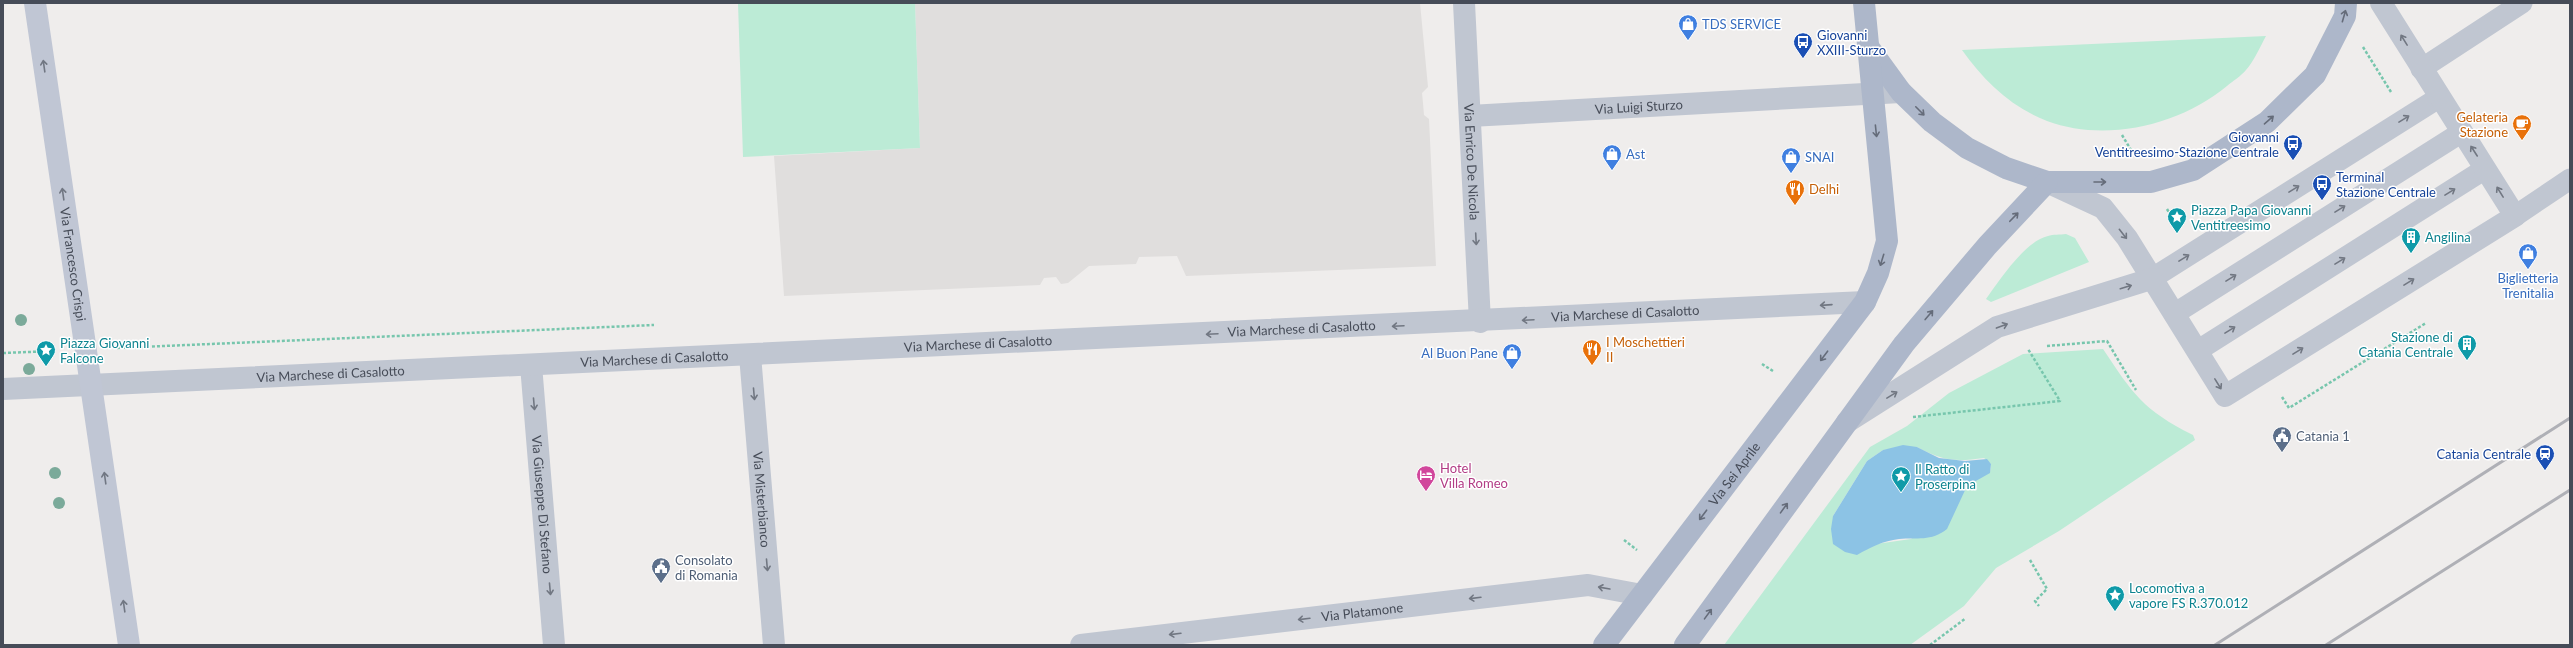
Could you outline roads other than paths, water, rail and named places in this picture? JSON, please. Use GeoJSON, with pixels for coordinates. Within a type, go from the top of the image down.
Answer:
{"type":"FeatureCollection","features":[{"type":"Feature","properties":{"kind":"main road","name":"Via Francesco Crispi"},"geometry":{"type":"LineString","coordinates":[[35,3],[129,645]]}},
{"type":"Feature","properties":{"kind":"main road","name":"Via Sei Aprile"},"geometry":{"type":"LineString","coordinates":[[1604,645],[1865,302],[1878,273],[1887,241],[1864,3]]}},
{"type":"Feature","properties":{"kind":"main road"},"geometry":{"type":"LineString","coordinates":[[1869,48],[1901,92],[1932,122],[1967,148],[2006,168],[2047,182],[2151,182],[2193,170],[2267,122],[2315,75],[2345,16],[2346,3]]}},
{"type":"Feature","properties":{"kind":"main road"},"geometry":{"type":"LineString","coordinates":[[1684,645],[1904,344],[1987,246],[2047,182]]}},
{"type":"Feature","properties":{"kind":"street","name":"Via Enrico De Nicola"},"geometry":{"type":"LineString","coordinates":[[1464,3],[1480,322]]}},
{"type":"Feature","properties":{"kind":"street"},"geometry":{"type":"LineString","coordinates":[[2047,182],[2103,208],[2127,238],[2151,279],[2225,396],[2515,216],[2421,69],[2381,3]]}},
{"type":"Feature","properties":{"kind":"street","name":"Via Luigi Sturzo"},"geometry":{"type":"LineString","coordinates":[[1470,116],[1872,92],[1901,92]]}},
{"type":"Feature","properties":{"kind":"street"},"geometry":{"type":"LineString","coordinates":[[1847,422],[1997,327],[2151,279]]}},
{"type":"Feature","properties":{"kind":"street","name":"Via Marchese di Casalotto"},"geometry":{"type":"LineString","coordinates":[[3,389],[1480,322],[1865,302]]}},
{"type":"Feature","properties":{"kind":"street","name":"Via Misterbianco"},"geometry":{"type":"LineString","coordinates":[[750,355],[774,645]]}},
{"type":"Feature","properties":{"kind":"street","name":"Via Giuseppe Di Stefano"},"geometry":{"type":"LineString","coordinates":[[531,365],[554,645]]}},
{"type":"Feature","properties":{"kind":"street","name":"Via Platamone"},"geometry":{"type":"LineString","coordinates":[[1081,645],[1588,585],[1642,595]]}},
{"type":"Feature","properties":{"kind":"lane"},"geometry":{"type":"LineString","coordinates":[[2421,69],[2522,3]]}},
{"type":"Feature","properties":{"kind":"lane"},"geometry":{"type":"LineString","coordinates":[[2151,279],[2440,97]]}},
{"type":"Feature","properties":{"kind":"lane"},"geometry":{"type":"LineString","coordinates":[[2174,314],[2462,132]]}},
{"type":"Feature","properties":{"kind":"lane"},"geometry":{"type":"LineString","coordinates":[[2197,351],[2485,169]]}},
{"type":"Feature","properties":{"kind":"lane"},"geometry":{"type":"LineString","coordinates":[[2515,216],[2570,179]]}},
{"type":"Feature","properties":{"kind":"water"},"geometry":{"type":"Polygon","coordinates":[[[1903,445],[1917,447],[1939,458],[1965,461],[1987,459],[1991,464],[1990,473],[1967,486],[1947,529],[1941,533],[1924,538],[1888,541],[1857,555],[1845,552],[1833,544],[1831,529],[1833,516],[1867,461],[1883,450],[1903,445]]]}},
{"type":"Feature","properties":{"kind":"railway"},"geometry":{"type":"LineString","coordinates":[[2215,645],[2570,418]]}},
{"type":"Feature","properties":{"kind":"railway"},"geometry":{"type":"LineString","coordinates":[[2326,645],[2570,490]]}},
{"type":"Feature","properties":{"kind":"place","name":"TDS SERVICE"},"geometry":{"type":"Point","coordinates":[1688,41]}},
{"type":"Feature","properties":{"kind":"place","name":"Giovanni XXIII-Sturzo"},"geometry":{"type":"Point","coordinates":[1803,59]}},
{"type":"Feature","properties":{"kind":"place","name":"Gelateria Stazione"},"geometry":{"type":"Point","coordinates":[2522,141]}},
{"type":"Feature","properties":{"kind":"place","name":"Giovanni Ventitreesimo-Stazione Centrale"},"geometry":{"type":"Point","coordinates":[2293,161]}},
{"type":"Feature","properties":{"kind":"place","name":"Ast"},"geometry":{"type":"Point","coordinates":[1612,171]}},
{"type":"Feature","properties":{"kind":"place","name":"SNAI"},"geometry":{"type":"Point","coordinates":[1791,174]}},
{"type":"Feature","properties":{"kind":"place","name":"Terminal Stazione Centrale"},"geometry":{"type":"Point","coordinates":[2322,201]}},
{"type":"Feature","properties":{"kind":"place","name":"Delhi"},"geometry":{"type":"Point","coordinates":[1795,206]}},
{"type":"Feature","properties":{"kind":"place","name":"Piazza Papa Giovanni Ventitreesimo"},"geometry":{"type":"Point","coordinates":[2177,234]}},
{"type":"Feature","properties":{"kind":"place","name":"Angilina"},"geometry":{"type":"Point","coordinates":[2411,254]}},
{"type":"Feature","properties":{"kind":"place","name":"Biglietteria Trenitalia"},"geometry":{"type":"Point","coordinates":[2528,270]}},
{"type":"Feature","properties":{"kind":"place","name":"Stazione di Catania Centrale"},"geometry":{"type":"Point","coordinates":[2467,361]}},
{"type":"Feature","properties":{"kind":"place","name":"I Moschettieri II"},"geometry":{"type":"Point","coordinates":[1592,366]}},
{"type":"Feature","properties":{"kind":"place","name":"Piazza Giovanni Falcone"},"geometry":{"type":"Point","coordinates":[46,367]}},
{"type":"Feature","properties":{"kind":"place","name":"Al Buon Pane"},"geometry":{"type":"Point","coordinates":[1512,370]}},
{"type":"Feature","properties":{"kind":"place","name":"Catania 1"},"geometry":{"type":"Point","coordinates":[2282,453]}},
{"type":"Feature","properties":{"kind":"place","name":"Catania Centrale"},"geometry":{"type":"Point","coordinates":[2545,471]}},
{"type":"Feature","properties":{"kind":"place","name":"Hotel Villa Romeo"},"geometry":{"type":"Point","coordinates":[1426,492]}},
{"type":"Feature","properties":{"kind":"place","name":"Il Ratto di Proserpina"},"geometry":{"type":"Point","coordinates":[1901,493]}},
{"type":"Feature","properties":{"kind":"place","name":"Consolato di Romania"},"geometry":{"type":"Point","coordinates":[661,584]}},
{"type":"Feature","properties":{"kind":"place","name":"Locomotiva a vapore FS R.370.012"},"geometry":{"type":"Point","coordinates":[2115,612]}}]}
